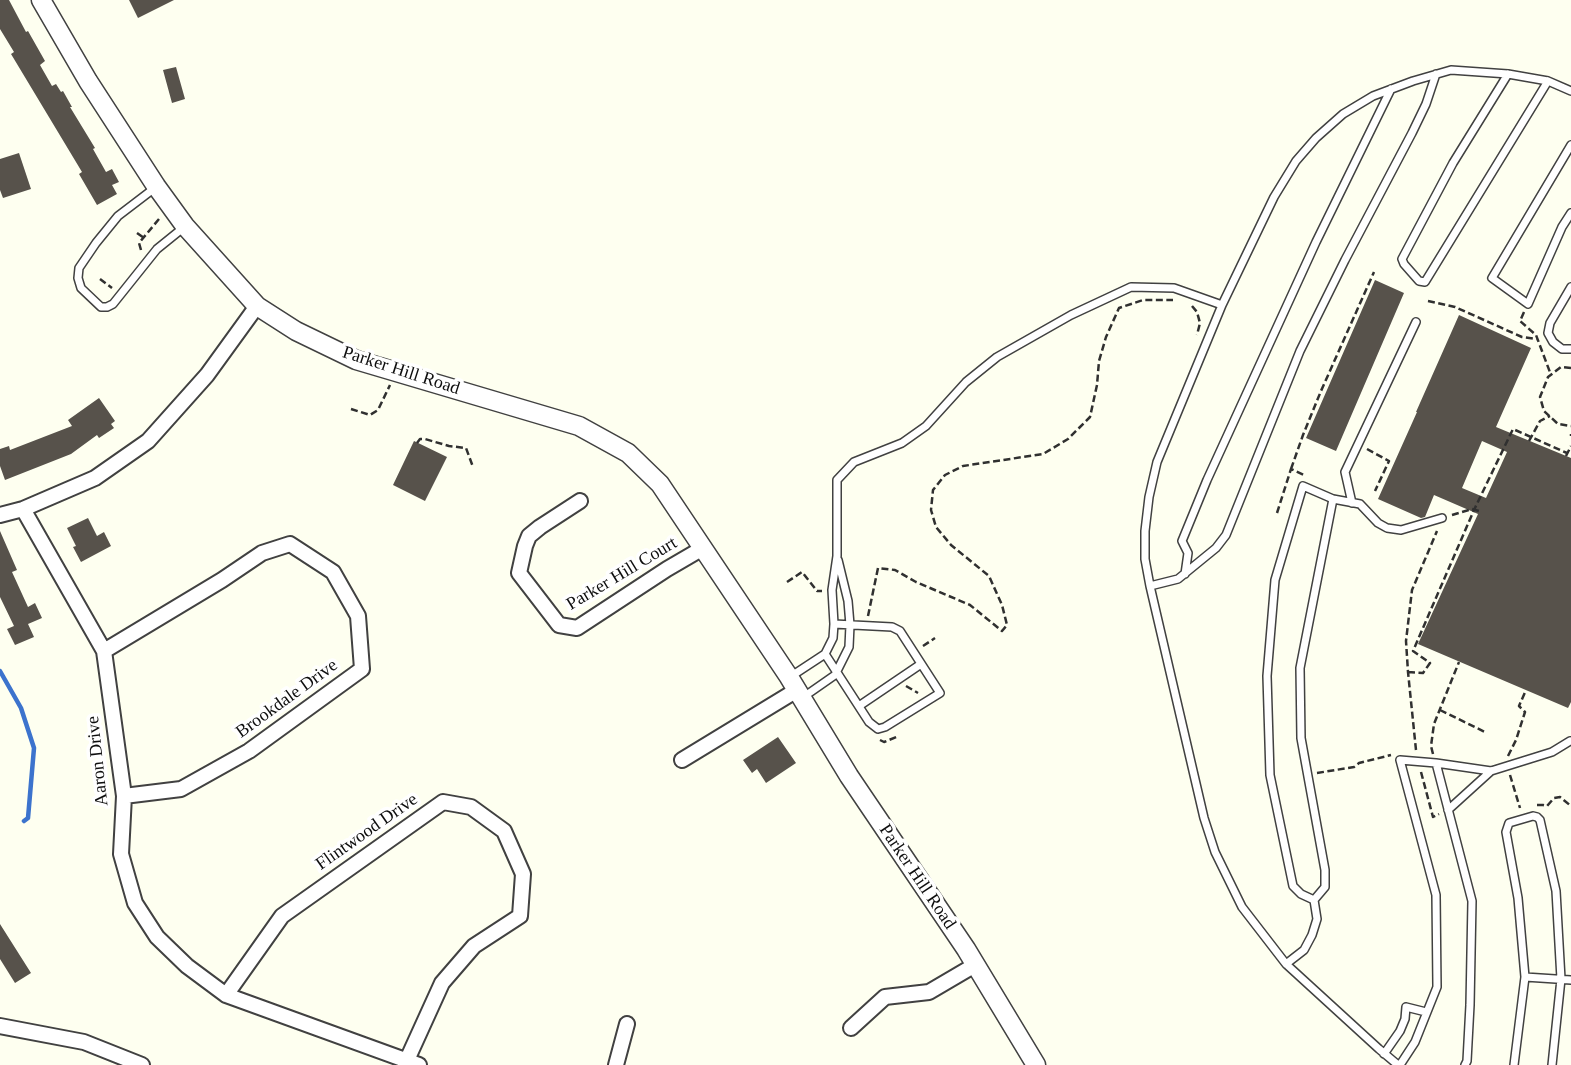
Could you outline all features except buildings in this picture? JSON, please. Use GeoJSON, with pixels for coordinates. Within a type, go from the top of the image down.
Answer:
{"type":"FeatureCollection","features":[{"type":"Feature","properties":{"kind":"street","name":"Parker Hill Road"},"geometry":{"type":"LineString","coordinates":[[41,0],[156,186],[180,230],[257,306],[296,331],[356,360],[579,426],[628,453],[660,484],[796,689],[849,776],[966,949],[1036,1065]]}},
{"type":"Feature","properties":{"kind":"street"},"geometry":{"type":"LineString","coordinates":[[0,515],[23,509],[95,478],[148,441],[207,375],[257,306]]}},
{"type":"Feature","properties":{"kind":"street","name":"Parker Hill Court"},"geometry":{"type":"LineString","coordinates":[[580,502],[529,536],[519,573],[559,625],[577,628],[703,548]]}},
{"type":"Feature","properties":{"kind":"street","name":"Aaron Drive"},"geometry":{"type":"LineString","coordinates":[[23,509],[104,652],[124,796],[121,854],[135,903],[157,937],[187,966],[226,995],[413,1063]]}},
{"type":"Feature","properties":{"kind":"street","name":"Brookdale Drive"},"geometry":{"type":"LineString","coordinates":[[104,652],[262,553],[290,544],[333,572],[358,616],[362,669],[249,751],[181,789],[124,796]]}},
{"type":"Feature","properties":{"kind":"street"},"geometry":{"type":"LineString","coordinates":[[682,760],[796,689]]}},
{"type":"Feature","properties":{"kind":"street","name":"Flintwood Drive"},"geometry":{"type":"LineString","coordinates":[[226,995],[282,916],[443,802],[471,807],[504,831],[523,874],[520,916],[474,946],[442,983],[413,1063]]}},
{"type":"Feature","properties":{"kind":"street"},"geometry":{"type":"LineString","coordinates":[[851,1028],[885,997],[929,992],[975,965]]}},
{"type":"Feature","properties":{"kind":"street"},"geometry":{"type":"LineString","coordinates":[[616,1065],[627,1024]]}},
{"type":"Feature","properties":{"kind":"street"},"geometry":{"type":"LineString","coordinates":[[0,1026],[84,1042],[142,1065]]}},
{"type":"Feature","properties":{"kind":"lane"},"geometry":{"type":"LineString","coordinates":[[1570,741],[1552,752],[1491,771],[1402,758],[1436,895],[1437,987],[1415,1042],[1399,1065],[1286,964],[1242,907],[1215,852],[1204,818],[1150,586],[1144,531],[1157,462],[1222,304],[1274,197],[1296,161],[1315,138],[1343,114],[1373,96],[1451,70],[1508,74],[1548,81],[1571,91]]}},
{"type":"Feature","properties":{"kind":"lane"},"geometry":{"type":"LineString","coordinates":[[1150,586],[1178,579],[1216,548],[1226,535],[1300,351],[1417,123],[1436,74]]}},
{"type":"Feature","properties":{"kind":"lane"},"geometry":{"type":"LineString","coordinates":[[1508,74],[1453,163],[1402,259],[1419,281],[1425,282],[1548,81]]}},
{"type":"Feature","properties":{"kind":"lane"},"geometry":{"type":"LineString","coordinates":[[1185,574],[1188,554],[1182,541],[1207,480],[1310,254],[1392,88]]}},
{"type":"Feature","properties":{"kind":"lane"},"geometry":{"type":"LineString","coordinates":[[1571,145],[1492,278],[1528,304],[1571,213]]}},
{"type":"Feature","properties":{"kind":"lane"},"geometry":{"type":"LineString","coordinates":[[156,186],[118,216],[96,243],[79,268],[81,288],[101,307],[113,304],[157,249],[180,230]]}},
{"type":"Feature","properties":{"kind":"lane"},"geometry":{"type":"LineString","coordinates":[[796,689],[825,654],[832,638],[832,590],[837,556],[837,480],[854,462],[902,443],[926,426],[966,382],[997,357],[1071,315],[1131,287],[1174,288],[1222,304]]}},
{"type":"Feature","properties":{"kind":"lane"},"geometry":{"type":"LineString","coordinates":[[1571,287],[1549,323],[1548,333],[1553,342],[1562,349],[1571,349]]}},
{"type":"Feature","properties":{"kind":"lane"},"geometry":{"type":"LineString","coordinates":[[1352,503],[1345,472],[1416,322]]}},
{"type":"Feature","properties":{"kind":"lane"},"geometry":{"type":"LineString","coordinates":[[1314,900],[1301,894],[1293,886],[1272,788],[1267,676],[1275,580],[1303,485],[1333,499],[1360,504],[1378,523],[1394,529],[1401,530],[1442,518]]}},
{"type":"Feature","properties":{"kind":"lane"},"geometry":{"type":"LineString","coordinates":[[1286,964],[1304,950],[1312,935],[1317,919],[1314,900],[1325,887],[1325,870],[1301,738],[1300,668],[1333,499]]}},
{"type":"Feature","properties":{"kind":"lane"},"geometry":{"type":"LineString","coordinates":[[796,689],[835,675],[849,647],[848,601],[837,556]]}},
{"type":"Feature","properties":{"kind":"lane"},"geometry":{"type":"LineString","coordinates":[[825,654],[869,722],[878,729],[940,693],[900,631],[868,625],[834,624]]}},
{"type":"Feature","properties":{"kind":"lane"},"geometry":{"type":"LineString","coordinates":[[859,706],[921,664]]}},
{"type":"Feature","properties":{"kind":"lane"},"geometry":{"type":"LineString","coordinates":[[1436,764],[1472,901],[1470,1005],[1465,1065]]}},
{"type":"Feature","properties":{"kind":"lane"},"geometry":{"type":"LineString","coordinates":[[1448,810],[1491,771]]}},
{"type":"Feature","properties":{"kind":"lane"},"geometry":{"type":"LineString","coordinates":[[1514,1065],[1525,977],[1518,898],[1506,832],[1509,823],[1533,816],[1540,820],[1556,891],[1561,979],[1552,1065]]}},
{"type":"Feature","properties":{"kind":"lane"},"geometry":{"type":"LineString","coordinates":[[1525,977],[1571,980]]}},
{"type":"Feature","properties":{"kind":"lane"},"geometry":{"type":"LineString","coordinates":[[1384,1054],[1400,1031],[1406,1007],[1426,1012]]}},
{"type":"Feature","properties":{"kind":"path"},"geometry":{"type":"LineString","coordinates":[[161,216],[180,230]]}},
{"type":"Feature","properties":{"kind":"path"},"geometry":{"type":"LineString","coordinates":[[137,233],[144,238]]}},
{"type":"Feature","properties":{"kind":"path"},"geometry":{"type":"LineString","coordinates":[[1292,469],[1321,391],[1374,272]]}},
{"type":"Feature","properties":{"kind":"path"},"geometry":{"type":"LineString","coordinates":[[100,279],[115,290]]}},
{"type":"Feature","properties":{"kind":"path"},"geometry":{"type":"LineString","coordinates":[[868,625],[878,568],[895,570],[916,582],[970,604],[1002,631],[1007,625],[1002,605],[989,576],[951,545],[936,527],[931,510],[933,489],[945,475],[963,466],[1043,454],[1068,439],[1090,417],[1099,362],[1106,337],[1119,308],[1143,300],[1182,300]]}},
{"type":"Feature","properties":{"kind":"path"},"geometry":{"type":"LineString","coordinates":[[1428,301],[1455,307],[1522,337],[1537,339]]}},
{"type":"Feature","properties":{"kind":"path"},"geometry":{"type":"LineString","coordinates":[[1528,304],[1520,321],[1536,335],[1551,375]]}},
{"type":"Feature","properties":{"kind":"path"},"geometry":{"type":"LineString","coordinates":[[1191,305],[1197,312],[1200,323],[1193,344]]}},
{"type":"Feature","properties":{"kind":"path"},"geometry":{"type":"LineString","coordinates":[[1571,368],[1561,367],[1548,377],[1540,397],[1544,411],[1558,424],[1571,426]]}},
{"type":"Feature","properties":{"kind":"path"},"geometry":{"type":"LineString","coordinates":[[351,409],[370,415],[378,410],[392,382]]}},
{"type":"Feature","properties":{"kind":"path"},"geometry":{"type":"LineString","coordinates":[[1529,441],[1540,421],[1550,416]]}},
{"type":"Feature","properties":{"kind":"path"},"geometry":{"type":"LineString","coordinates":[[1408,672],[1423,674],[1430,663],[1413,651],[1474,510],[1513,429],[1566,454],[1571,446]]}},
{"type":"Feature","properties":{"kind":"path"},"geometry":{"type":"LineString","coordinates":[[417,443],[425,439],[466,448],[473,467]]}},
{"type":"Feature","properties":{"kind":"path"},"geometry":{"type":"LineString","coordinates":[[1359,443],[1389,461],[1375,491]]}},
{"type":"Feature","properties":{"kind":"path"},"geometry":{"type":"LineString","coordinates":[[1309,775],[1354,767],[1359,763],[1408,758],[1416,752],[1406,641],[1412,590],[1442,518],[1479,511]]}},
{"type":"Feature","properties":{"kind":"path"},"geometry":{"type":"LineString","coordinates":[[786,582],[802,572],[817,591],[832,590]]}},
{"type":"Feature","properties":{"kind":"path"},"geometry":{"type":"LineString","coordinates":[[913,652],[935,638]]}},
{"type":"Feature","properties":{"kind":"path"},"geometry":{"type":"LineString","coordinates":[[1436,764],[1431,746],[1434,723],[1459,662]]}},
{"type":"Feature","properties":{"kind":"path"},"geometry":{"type":"LineString","coordinates":[[897,681],[921,695]]}},
{"type":"Feature","properties":{"kind":"path"},"geometry":{"type":"LineString","coordinates":[[1520,809],[1505,767],[1525,712],[1519,706],[1526,690]]}},
{"type":"Feature","properties":{"kind":"path"},"geometry":{"type":"LineString","coordinates":[[1440,710],[1487,733]]}},
{"type":"Feature","properties":{"kind":"path"},"geometry":{"type":"LineString","coordinates":[[1402,758],[1409,767],[1421,771],[1433,817],[1448,810]]}},
{"type":"Feature","properties":{"kind":"path"},"geometry":{"type":"LineString","coordinates":[[1533,806],[1547,806],[1554,798],[1560,797],[1571,806]]}},
{"type":"Feature","properties":{"kind":"waterway"},"geometry":{"type":"LineString","coordinates":[[0,671],[21,708],[34,748],[28,818],[24,821]]}}]}
